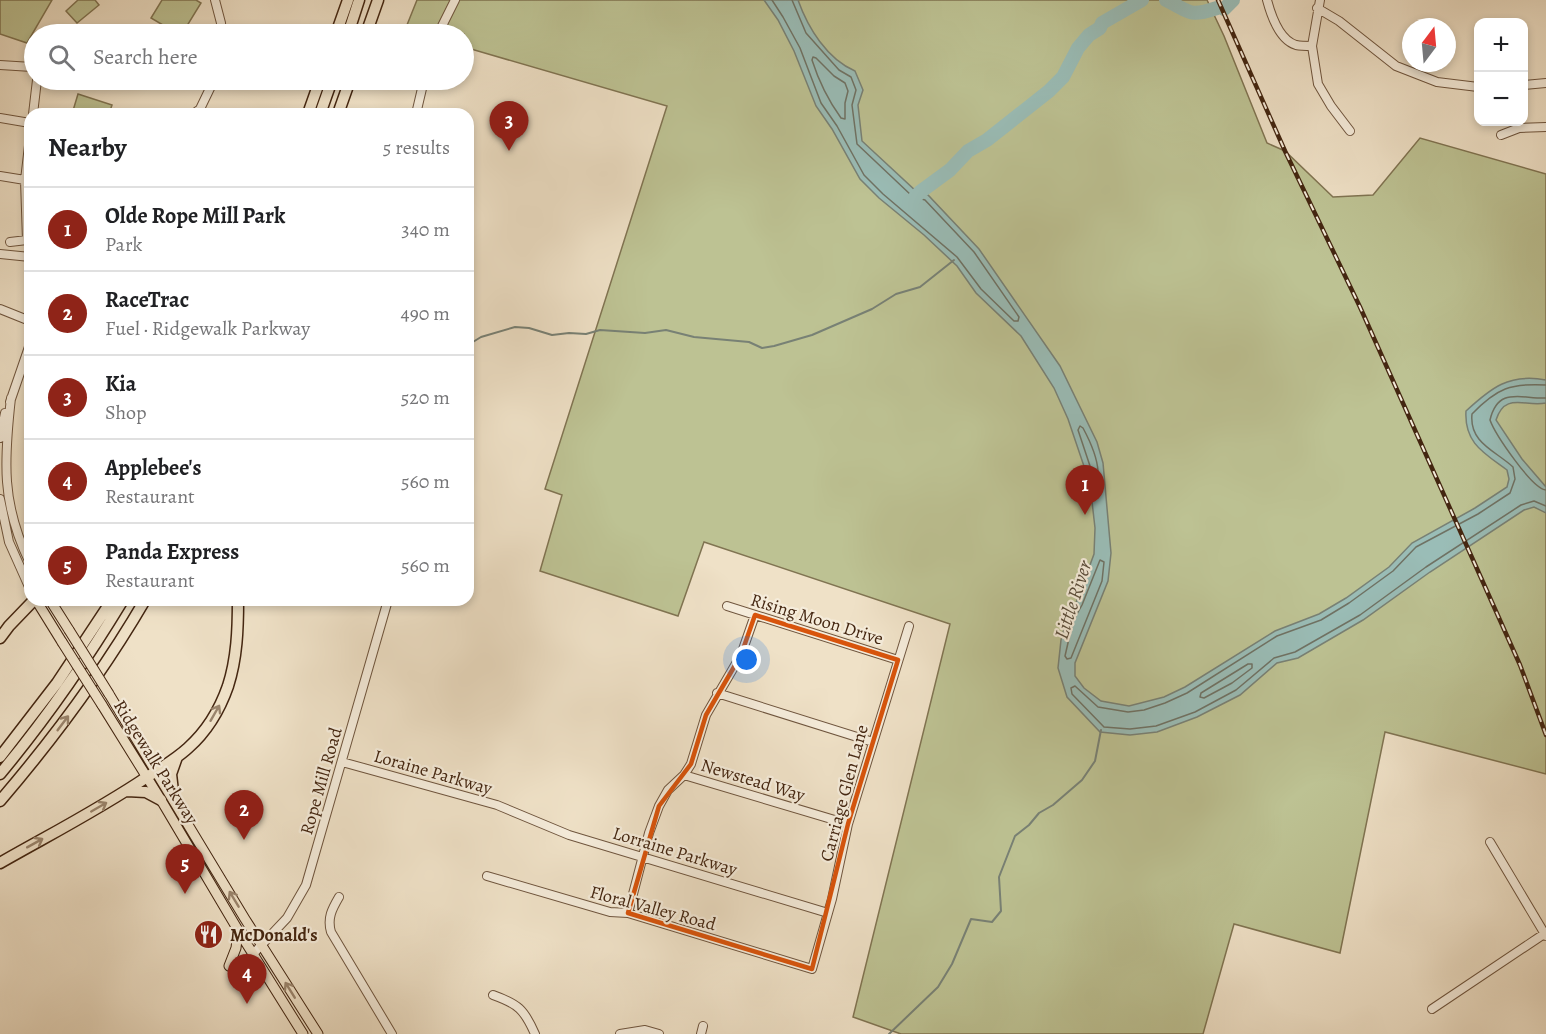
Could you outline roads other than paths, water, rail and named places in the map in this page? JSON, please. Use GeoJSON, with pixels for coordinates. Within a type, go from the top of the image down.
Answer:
{"type":"FeatureCollection","features":[{"type":"Feature","properties":{"kind":"highway"},"geometry":{"type":"LineString","coordinates":[[340,24],[348,0]]}},
{"type":"Feature","properties":{"kind":"highway"},"geometry":{"type":"LineString","coordinates":[[351,24],[359,0]]}},
{"type":"Feature","properties":{"kind":"highway"},"geometry":{"type":"LineString","coordinates":[[370,24],[378,0]]}},
{"type":"Feature","properties":{"kind":"highway"},"geometry":{"type":"LineString","coordinates":[[310,108],[316,90]]}},
{"type":"Feature","properties":{"kind":"highway"},"geometry":{"type":"LineString","coordinates":[[322,108],[328,90]]}},
{"type":"Feature","properties":{"kind":"highway"},"geometry":{"type":"LineString","coordinates":[[340,108],[346,90]]}},
{"type":"Feature","properties":{"kind":"highway"},"geometry":{"type":"LineString","coordinates":[[0,638],[29,606]]}},
{"type":"Feature","properties":{"kind":"highway"},"geometry":{"type":"LineString","coordinates":[[0,757],[57,683],[108,606]]}},
{"type":"Feature","properties":{"kind":"highway"},"geometry":{"type":"LineString","coordinates":[[0,774],[52,708],[119,606]]}},
{"type":"Feature","properties":{"kind":"highway"},"geometry":{"type":"LineString","coordinates":[[0,801],[86,692],[141,606]]}},
{"type":"Feature","properties":{"kind":"highway"},"geometry":{"type":"LineString","coordinates":[[0,863],[127,791],[177,757],[199,737],[214,717],[227,688],[235,656],[238,606]]}},
{"type":"Feature","properties":{"kind":"highway"},"geometry":{"type":"LineString","coordinates":[[0,792],[47,744]]}},
{"type":"Feature","properties":{"kind":"highway"},"geometry":{"type":"LineString","coordinates":[[174,800],[171,774],[177,757]]}},
{"type":"Feature","properties":{"kind":"highway"},"geometry":{"type":"LineString","coordinates":[[127,791],[146,792],[161,800]]}},
{"type":"Feature","properties":{"kind":"main road","name":"Ridgewalk Parkway"},"geometry":{"type":"LineString","coordinates":[[39,606],[102,705],[152,774],[174,800],[318,1034]]}},
{"type":"Feature","properties":{"kind":"main road","name":"Ridgewalk Parkway"},"geometry":{"type":"LineString","coordinates":[[54,606],[109,694],[152,774],[161,800],[303,1034]]}},
{"type":"Feature","properties":{"kind":"main road"},"geometry":{"type":"LineString","coordinates":[[229,966],[236,948],[238,930]]}},
{"type":"Feature","properties":{"kind":"street"},"geometry":{"type":"LineString","coordinates":[[215,0],[221,24]]}},
{"type":"Feature","properties":{"kind":"street"},"geometry":{"type":"LineString","coordinates":[[443,24],[455,0]]}},
{"type":"Feature","properties":{"kind":"street"},"geometry":{"type":"LineString","coordinates":[[1267,0],[1275,24],[1285,39],[1295,45],[1311,46]]}},
{"type":"Feature","properties":{"kind":"street"},"geometry":{"type":"LineString","coordinates":[[1350,131],[1318,84],[1311,46],[1318,4],[1396,66],[1437,82],[1474,88]]}},
{"type":"Feature","properties":{"kind":"street"},"geometry":{"type":"LineString","coordinates":[[0,65],[24,67]]}},
{"type":"Feature","properties":{"kind":"street"},"geometry":{"type":"LineString","coordinates":[[1528,85],[1546,83]]}},
{"type":"Feature","properties":{"kind":"street"},"geometry":{"type":"LineString","coordinates":[[34,108],[36,90]]}},
{"type":"Feature","properties":{"kind":"street"},"geometry":{"type":"LineString","coordinates":[[199,108],[209,90]]}},
{"type":"Feature","properties":{"kind":"street"},"geometry":{"type":"LineString","coordinates":[[417,108],[422,90]]}},
{"type":"Feature","properties":{"kind":"street"},"geometry":{"type":"LineString","coordinates":[[0,118],[24,122]]}},
{"type":"Feature","properties":{"kind":"street"},"geometry":{"type":"LineString","coordinates":[[1501,135],[1519,128],[1546,127]]}},
{"type":"Feature","properties":{"kind":"street"},"geometry":{"type":"LineString","coordinates":[[0,176],[24,180]]}},
{"type":"Feature","properties":{"kind":"street"},"geometry":{"type":"LineString","coordinates":[[10,242],[24,240]]}},
{"type":"Feature","properties":{"kind":"street"},"geometry":{"type":"LineString","coordinates":[[0,254],[24,256]]}},
{"type":"Feature","properties":{"kind":"street"},"geometry":{"type":"LineString","coordinates":[[0,309],[24,319]]}},
{"type":"Feature","properties":{"kind":"street"},"geometry":{"type":"LineString","coordinates":[[0,438],[5,414],[24,362]]}},
{"type":"Feature","properties":{"kind":"street"},"geometry":{"type":"LineString","coordinates":[[12,398],[3,445],[8,499],[24,548]]}},
{"type":"Feature","properties":{"kind":"street"},"geometry":{"type":"LineString","coordinates":[[0,499],[9,542],[24,576]]}},
{"type":"Feature","properties":{"kind":"street","name":"Rope Mill Road"},"geometry":{"type":"LineString","coordinates":[[253,954],[294,909],[306,885],[386,606]]}},
{"type":"Feature","properties":{"kind":"street","name":"Rising Moon Drive"},"geometry":{"type":"LineString","coordinates":[[727,606],[898,660]]}},
{"type":"Feature","properties":{"kind":"street"},"geometry":{"type":"LineString","coordinates":[[628,914],[649,833],[659,806],[668,790],[684,775],[691,764],[706,715],[741,655],[755,615]]}},
{"type":"Feature","properties":{"kind":"street","name":"Carriage Glen Lane"},"geometry":{"type":"LineString","coordinates":[[812,969],[828,913],[848,824],[909,626]]}},
{"type":"Feature","properties":{"kind":"street"},"geometry":{"type":"LineString","coordinates":[[717,693],[873,742]]}},
{"type":"Feature","properties":{"kind":"street","name":"Loraine Parkway"},"geometry":{"type":"LineString","coordinates":[[342,762],[497,805],[516,813]]}},
{"type":"Feature","properties":{"kind":"street","name":"Newstead Way"},"geometry":{"type":"LineString","coordinates":[[684,775],[848,824]]}},
{"type":"Feature","properties":{"kind":"street","name":"Lorraine Parkway"},"geometry":{"type":"LineString","coordinates":[[516,813],[570,835],[828,913]]}},
{"type":"Feature","properties":{"kind":"street"},"geometry":{"type":"LineString","coordinates":[[1432,1009],[1545,935],[1490,842]]}},
{"type":"Feature","properties":{"kind":"street","name":"Floral Valley Road"},"geometry":{"type":"LineString","coordinates":[[487,876],[610,912],[628,914],[812,969]]}},
{"type":"Feature","properties":{"kind":"street"},"geometry":{"type":"LineString","coordinates":[[339,897],[330,912],[328,924],[331,932],[392,1034]]}},
{"type":"Feature","properties":{"kind":"street"},"geometry":{"type":"LineString","coordinates":[[493,995],[515,1003],[529,1020],[535,1034]]}},
{"type":"Feature","properties":{"kind":"street"},"geometry":{"type":"LineString","coordinates":[[620,1034],[645,1030],[659,1034]]}},
{"type":"Feature","properties":{"kind":"water"},"geometry":{"type":"Polygon","coordinates":[[[764,0],[798,0],[813,32],[827,51],[855,71],[863,90],[858,105],[862,141],[916,191],[928,195],[979,249],[1060,366],[1097,442],[1103,463],[1111,553],[1108,581],[1075,663],[1075,676],[1084,688],[1101,701],[1129,706],[1164,697],[1185,687],[1275,631],[1319,614],[1346,598],[1389,567],[1412,543],[1475,508],[1507,487],[1509,479],[1507,470],[1483,452],[1472,439],[1466,422],[1466,411],[1493,389],[1511,381],[1533,378],[1546,380],[1546,403],[1510,403],[1500,411],[1496,420],[1522,459],[1546,487],[1546,513],[1534,507],[1524,510],[1430,572],[1363,620],[1298,658],[1277,663],[1240,695],[1197,717],[1157,732],[1130,735],[1100,732],[1067,697],[1058,668],[1061,640],[1067,618],[1076,603],[1094,554],[1095,528],[1090,484],[1068,419],[1054,388],[1021,336],[976,293],[957,266],[860,179],[832,129],[816,106],[794,51],[778,20],[764,0]]]}},
{"type":"Feature","properties":{"kind":"waterway"},"geometry":{"type":"LineString","coordinates":[[909,204],[920,192],[950,170],[968,151],[987,140],[1049,91],[1063,77],[1078,48],[1089,35],[1100,28],[1102,23],[1142,0]]}},
{"type":"Feature","properties":{"kind":"waterway"},"geometry":{"type":"LineString","coordinates":[[1166,0],[1186,11],[1195,13],[1217,8]]}},
{"type":"Feature","properties":{"kind":"waterway"},"geometry":{"type":"LineString","coordinates":[[1224,9],[1233,0]]}},
{"type":"Feature","properties":{"kind":"waterway"},"geometry":{"type":"LineString","coordinates":[[474,341],[515,327],[529,328],[552,335],[586,334],[600,330],[645,333],[666,330],[694,337],[749,342],[762,348],[774,346],[812,335],[872,309],[896,294],[920,287],[954,260]]}},
{"type":"Feature","properties":{"kind":"waterway"},"geometry":{"type":"LineString","coordinates":[[889,1034],[938,987],[952,964],[971,919],[992,922],[1001,911],[999,877],[1015,836],[1039,813],[1053,805],[1082,780],[1095,761],[1101,730]]}},
{"type":"Feature","properties":{"kind":"railway"},"geometry":{"type":"LineString","coordinates":[[1218,0],[1285,151],[1360,307],[1520,665],[1546,735]]}},
{"type":"Feature","properties":{"kind":"place","name":"Kia"},"geometry":{"type":"Point","coordinates":[509,151]}},
{"type":"Feature","properties":{"kind":"place","name":"Olde Rope Mill Park"},"geometry":{"type":"Point","coordinates":[1085,515]}},
{"type":"Feature","properties":{"kind":"place","name":"RaceTrac"},"geometry":{"type":"Point","coordinates":[244,840]}},
{"type":"Feature","properties":{"kind":"place","name":"Panda Express"},"geometry":{"type":"Point","coordinates":[185,894]}},
{"type":"Feature","properties":{"kind":"place","name":"McDonald's"},"geometry":{"type":"Point","coordinates":[209,935]}},
{"type":"Feature","properties":{"kind":"place","name":"Applebee's"},"geometry":{"type":"Point","coordinates":[247,1004]}},
{"type":"Feature","properties":{"kind":"water label","name":"Little River"},"geometry":{"type":"Point","coordinates":[1073,600]}}]}
